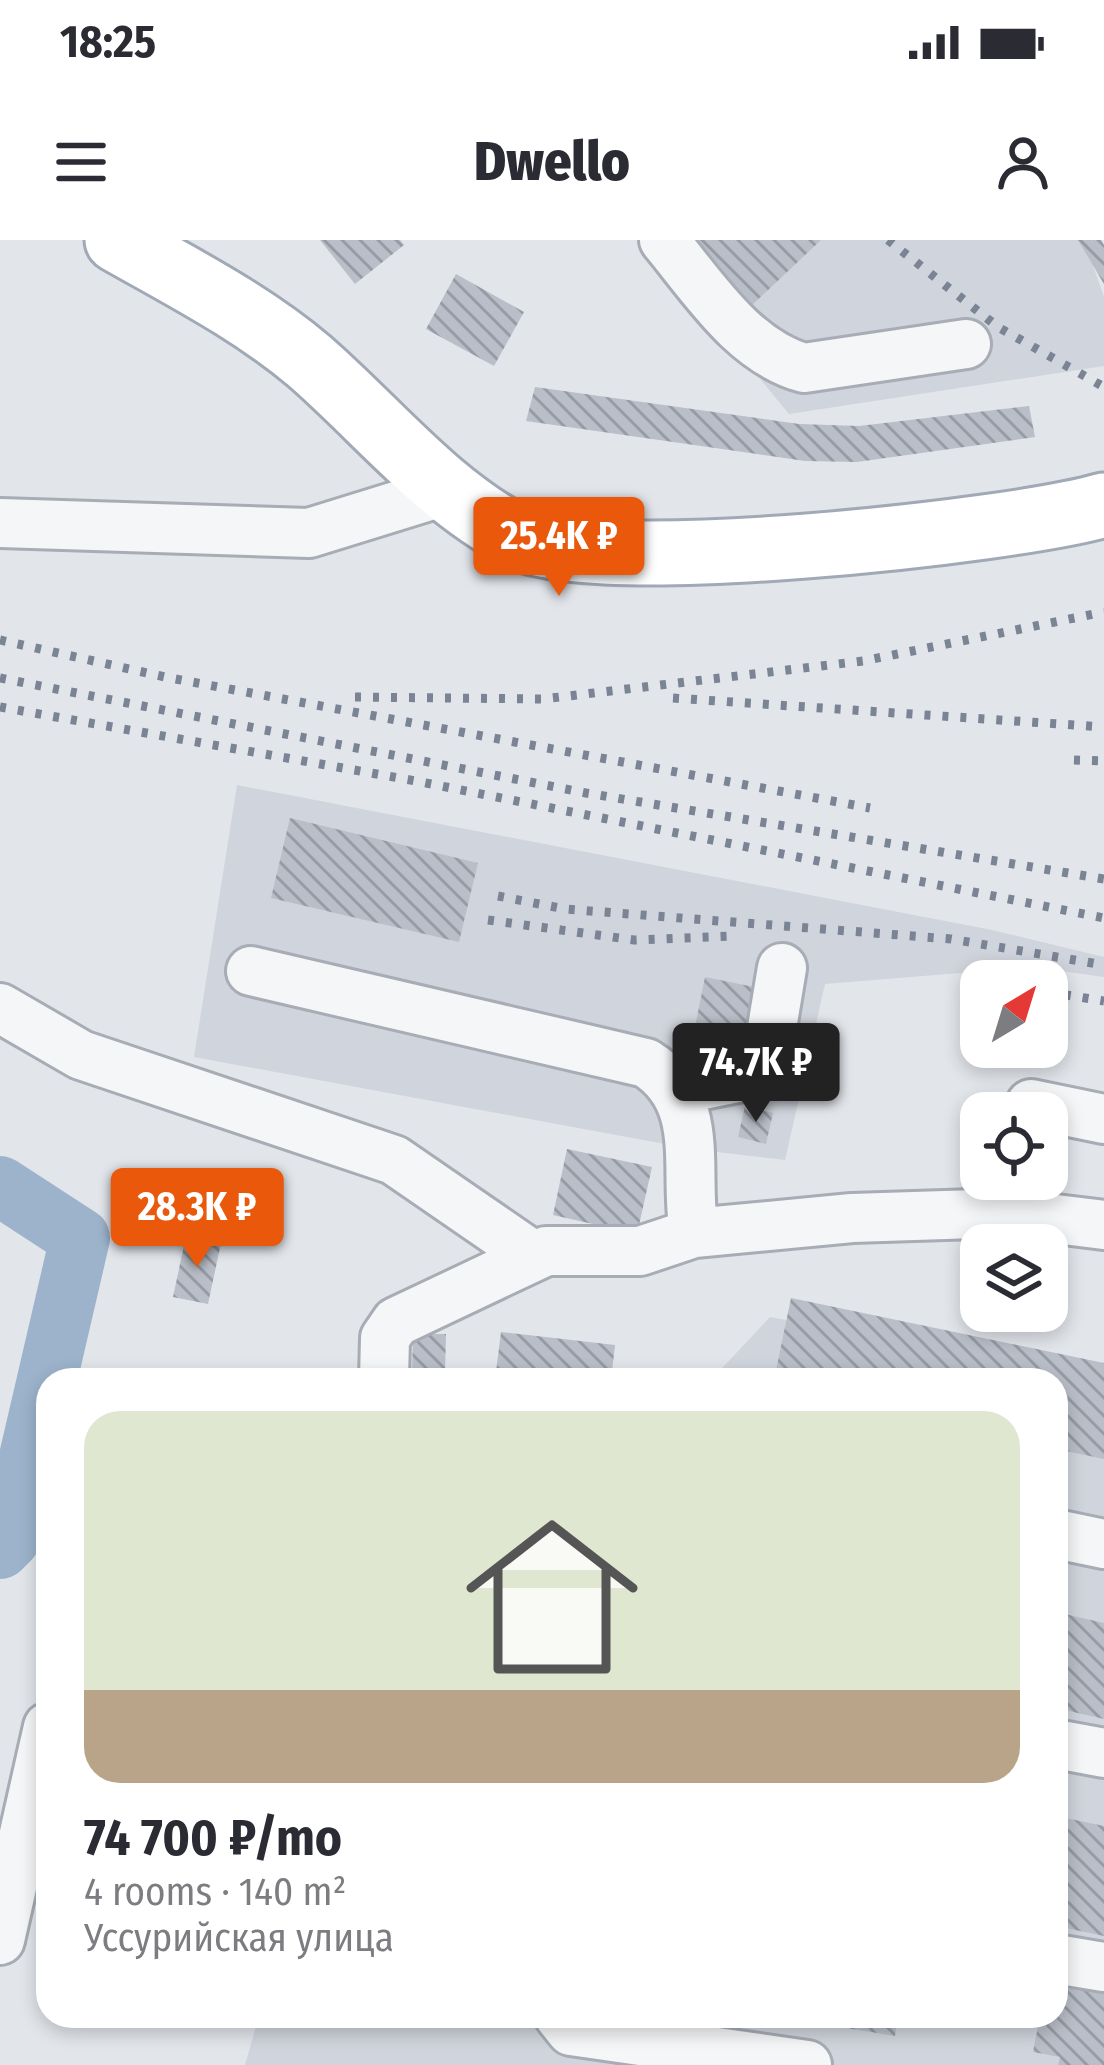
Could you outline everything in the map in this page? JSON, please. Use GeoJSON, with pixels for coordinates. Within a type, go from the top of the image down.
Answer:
{"type":"FeatureCollection","features":[{"type":"Feature","properties":{"kind":"main road"},"geometry":{"type":"LineString","coordinates":[[117,240],[268,330],[448,490],[521,539],[607,554],[989,525],[1104,505]]}},
{"type":"Feature","properties":{"kind":"street"},"geometry":{"type":"LineString","coordinates":[[664,240],[756,346],[784,362],[804,368],[966,344]]}},
{"type":"Feature","properties":{"kind":"street"},"geometry":{"type":"LineString","coordinates":[[0,523],[309,533],[448,490]]}},
{"type":"Feature","properties":{"kind":"street"},"geometry":{"type":"LineString","coordinates":[[678,1090],[757,1074],[767,1058],[782,968]]}},
{"type":"Feature","properties":{"kind":"street"},"geometry":{"type":"LineString","coordinates":[[251,971],[646,1063],[678,1090],[692,1150],[688,1198],[694,1233]]}},
{"type":"Feature","properties":{"kind":"street"},"geometry":{"type":"LineString","coordinates":[[0,1008],[81,1055],[394,1160],[532,1255]]}},
{"type":"Feature","properties":{"kind":"street"},"geometry":{"type":"LineString","coordinates":[[1068,1112],[1104,1119]]}},
{"type":"Feature","properties":{"kind":"street"},"geometry":{"type":"LineString","coordinates":[[384,1368],[385,1338],[396,1322],[532,1255],[557,1250],[640,1251],[694,1233],[852,1218],[1006,1214],[1104,1225]]}},
{"type":"Feature","properties":{"kind":"street"},"geometry":{"type":"LineString","coordinates":[[1068,1536],[1104,1544]]}},
{"type":"Feature","properties":{"kind":"street"},"geometry":{"type":"LineString","coordinates":[[1068,1746],[1104,1753]]}},
{"type":"Feature","properties":{"kind":"street"},"geometry":{"type":"LineString","coordinates":[[0,1940],[36,1780]]}},
{"type":"Feature","properties":{"kind":"street"},"geometry":{"type":"LineString","coordinates":[[1068,1961],[1104,1967]]}},
{"type":"Feature","properties":{"kind":"street"},"geometry":{"type":"LineString","coordinates":[[569,2028],[716,2059],[807,2065]]}},
{"type":"Feature","properties":{"kind":"shaded area"},"geometry":{"type":"Polygon","coordinates":[[[646,240],[1084,240],[1104,297],[1104,366],[789,414],[646,240]]]}},
{"type":"Feature","properties":{"kind":"shaded area"},"geometry":{"type":"Polygon","coordinates":[[[237,785],[992,930],[1104,957],[1104,977],[1068,972],[1068,960],[960,960],[960,973],[825,984],[785,1160],[692,1149],[194,1057],[237,785]]]}},
{"type":"Feature","properties":{"kind":"shaded area"},"geometry":{"type":"Polygon","coordinates":[[[770,1317],[1045,1368],[722,1368],[770,1317]]]}},
{"type":"Feature","properties":{"kind":"shaded area"},"geometry":{"type":"Polygon","coordinates":[[[1068,1372],[1104,1379],[1104,2065],[245,2065],[256,2028],[1068,2028],[1068,1372]]]}},
{"type":"Feature","properties":{"kind":"building"},"geometry":{"type":"Polygon","coordinates":[[[320,240],[400,240],[404,245],[355,284],[320,240]]]}},
{"type":"Feature","properties":{"kind":"building"},"geometry":{"type":"Polygon","coordinates":[[[688,240],[821,240],[750,307],[688,240]]]}},
{"type":"Feature","properties":{"kind":"building"},"geometry":{"type":"Polygon","coordinates":[[[1078,240],[1101,240],[1104,245],[1104,284],[1078,240]]]}},
{"type":"Feature","properties":{"kind":"building"},"geometry":{"type":"Polygon","coordinates":[[[456,274],[524,312],[494,366],[426,329],[456,274]]]}},
{"type":"Feature","properties":{"kind":"building"},"geometry":{"type":"Polygon","coordinates":[[[535,387],[799,424],[859,426],[1029,406],[1035,437],[857,462],[805,461],[526,421],[535,387]]]}},
{"type":"Feature","properties":{"kind":"building"},"geometry":{"type":"Polygon","coordinates":[[[290,818],[478,863],[459,942],[271,898],[290,818]]]}},
{"type":"Feature","properties":{"kind":"building"},"geometry":{"type":"Polygon","coordinates":[[[705,977],[759,988],[745,1053],[692,1042],[705,977]]]}},
{"type":"Feature","properties":{"kind":"building"},"geometry":{"type":"Polygon","coordinates":[[[745,1106],[773,1113],[766,1144],[738,1137],[745,1106]]]}},
{"type":"Feature","properties":{"kind":"building"},"geometry":{"type":"Polygon","coordinates":[[[567,1149],[652,1167],[637,1234],[553,1215],[567,1149]]]}},
{"type":"Feature","properties":{"kind":"building"},"geometry":{"type":"Polygon","coordinates":[[[186,1236],[221,1243],[208,1304],[173,1297],[186,1236]]]}},
{"type":"Feature","properties":{"kind":"building"},"geometry":{"type":"Polygon","coordinates":[[[791,1298],[1104,1363],[1104,1459],[1068,1452],[1068,1368],[776,1368],[791,1298]]]}},
{"type":"Feature","properties":{"kind":"building"},"geometry":{"type":"Polygon","coordinates":[[[501,1332],[615,1345],[612,1368],[496,1368],[501,1332]]]}},
{"type":"Feature","properties":{"kind":"building"},"geometry":{"type":"Polygon","coordinates":[[[413,1334],[446,1334],[445,1368],[412,1368],[413,1334]]]}},
{"type":"Feature","properties":{"kind":"building"},"geometry":{"type":"Polygon","coordinates":[[[1068,1615],[1104,1623],[1104,1719],[1068,1711],[1068,1615]]]}},
{"type":"Feature","properties":{"kind":"building"},"geometry":{"type":"Polygon","coordinates":[[[1068,1818],[1104,1826],[1104,1936],[1068,1928],[1068,1818]]]}},
{"type":"Feature","properties":{"kind":"building"},"geometry":{"type":"Polygon","coordinates":[[[1068,1981],[1104,1988],[1104,2065],[1058,2065],[1060,2057],[1033,2052],[1038,2028],[1068,2028],[1068,1981]]]}},
{"type":"Feature","properties":{"kind":"building"},"geometry":{"type":"Polygon","coordinates":[[[847,2028],[896,2028],[895,2036],[847,2028]]]}},
{"type":"Feature","properties":{"kind":"waterway"},"geometry":{"type":"LineString","coordinates":[[0,1186],[80,1238],[50,1368]]}},
{"type":"Feature","properties":{"kind":"waterway"},"geometry":{"type":"LineString","coordinates":[[0,1549],[10,1539],[36,1427]]}},
{"type":"Feature","properties":{"kind":"railway"},"geometry":{"type":"LineString","coordinates":[[888,240],[998,327],[1104,387]]}},
{"type":"Feature","properties":{"kind":"railway"},"geometry":{"type":"LineString","coordinates":[[355,697],[543,699],[863,661],[1104,612]]}},
{"type":"Feature","properties":{"kind":"railway"},"geometry":{"type":"LineString","coordinates":[[0,640],[165,677],[870,808]]}},
{"type":"Feature","properties":{"kind":"railway"},"geometry":{"type":"LineString","coordinates":[[0,678],[586,793],[1104,879]]}},
{"type":"Feature","properties":{"kind":"railway"},"geometry":{"type":"LineString","coordinates":[[673,698],[1104,727]]}},
{"type":"Feature","properties":{"kind":"railway"},"geometry":{"type":"LineString","coordinates":[[0,707],[416,781],[1104,918]]}},
{"type":"Feature","properties":{"kind":"railway"},"geometry":{"type":"LineString","coordinates":[[1074,760],[1104,761]]}},
{"type":"Feature","properties":{"kind":"railway"},"geometry":{"type":"LineString","coordinates":[[498,896],[565,909],[951,939],[1104,965]]}},
{"type":"Feature","properties":{"kind":"railway"},"geometry":{"type":"LineString","coordinates":[[488,920],[634,940],[730,936]]}},
{"type":"Feature","properties":{"kind":"railway"},"geometry":{"type":"LineString","coordinates":[[1068,995],[1104,1001]]}}]}
